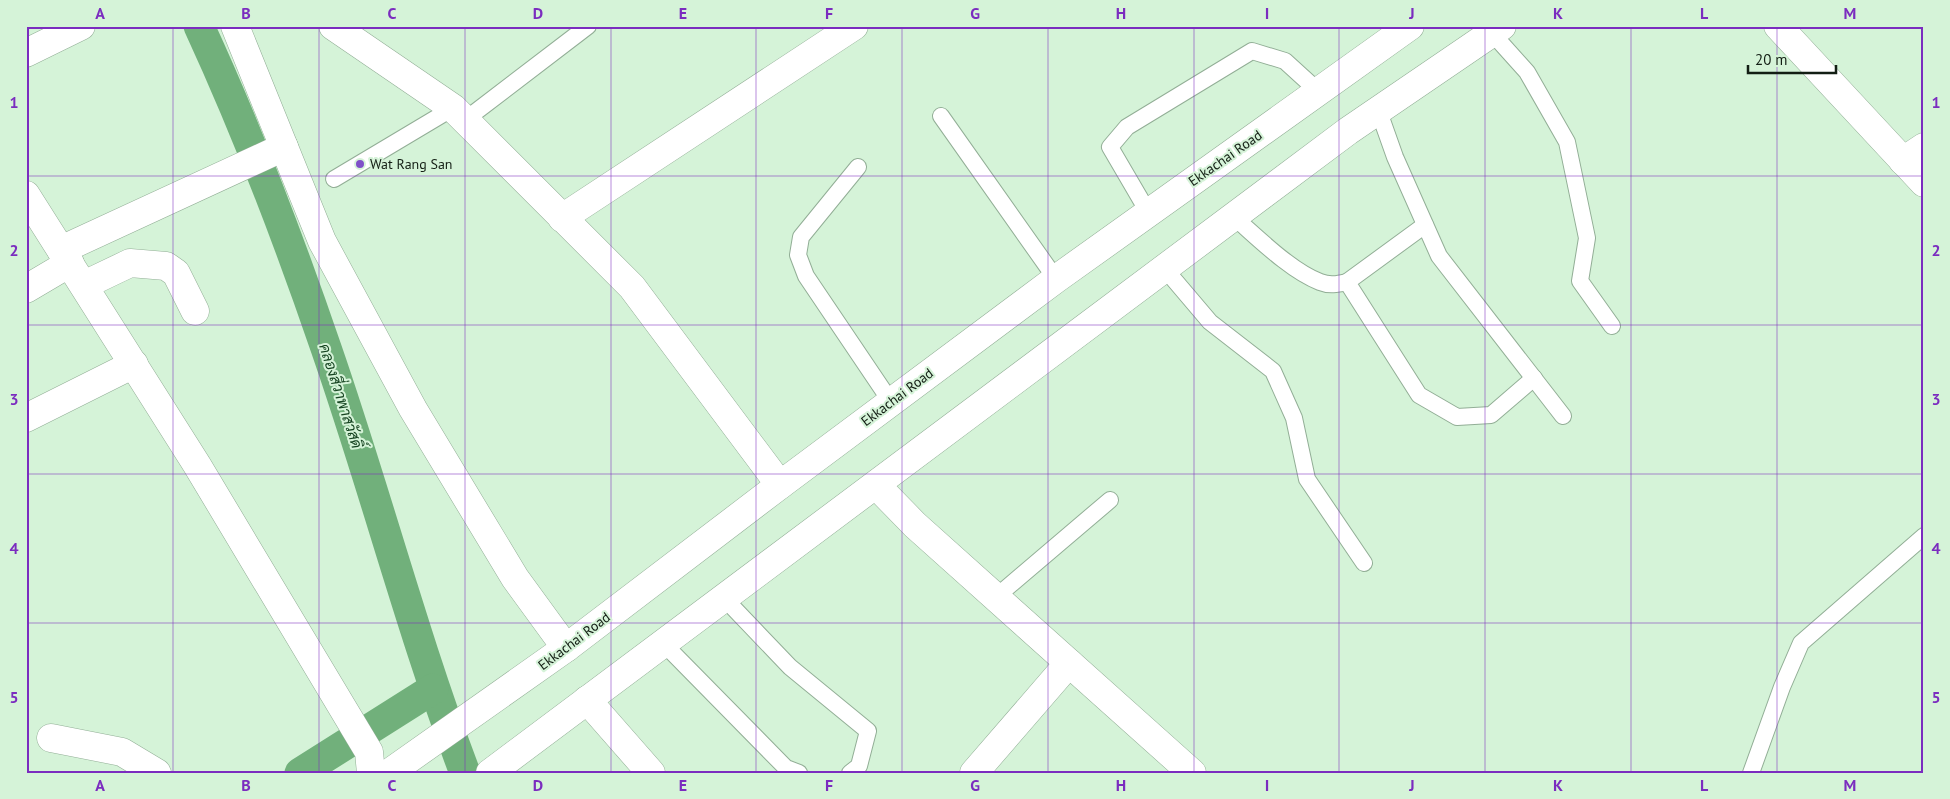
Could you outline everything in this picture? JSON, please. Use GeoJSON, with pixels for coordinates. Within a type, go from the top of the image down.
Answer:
{"type":"FeatureCollection","features":[{"type":"Feature","properties":{"kind":"street"},"geometry":{"type":"LineString","coordinates":[[26,53],[81,26]]}},
{"type":"Feature","properties":{"kind":"street"},"geometry":{"type":"LineString","coordinates":[[235,26],[265,156],[322,241],[413,410],[515,578],[566,648]]}},
{"type":"Feature","properties":{"kind":"street"},"geometry":{"type":"LineString","coordinates":[[333,26],[459,114],[632,287],[780,485]]}},
{"type":"Feature","properties":{"kind":"street"},"geometry":{"type":"LineString","coordinates":[[562,218],[854,26]]}},
{"type":"Feature","properties":{"kind":"street","name":"Ekkachai Road"},"geometry":{"type":"LineString","coordinates":[[396,767],[566,648],[890,402],[1056,279],[1410,26]]}},
{"type":"Feature","properties":{"kind":"street"},"geometry":{"type":"LineString","coordinates":[[1778,26],[1913,154],[1924,183]]}},
{"type":"Feature","properties":{"kind":"street"},"geometry":{"type":"LineString","coordinates":[[501,765],[877,486],[1378,109],[1497,30]]}},
{"type":"Feature","properties":{"kind":"street"},"geometry":{"type":"LineString","coordinates":[[26,289],[66,256],[265,156]]}},
{"type":"Feature","properties":{"kind":"street"},"geometry":{"type":"LineString","coordinates":[[26,195],[134,364],[347,716],[370,762]]}},
{"type":"Feature","properties":{"kind":"street"},"geometry":{"type":"LineString","coordinates":[[84,285],[130,263],[166,266],[176,273],[195,311]]}},
{"type":"Feature","properties":{"kind":"street"},"geometry":{"type":"LineString","coordinates":[[26,418],[134,364]]}},
{"type":"Feature","properties":{"kind":"street"},"geometry":{"type":"LineString","coordinates":[[877,486],[915,525],[1192,773]]}},
{"type":"Feature","properties":{"kind":"street"},"geometry":{"type":"LineString","coordinates":[[974,773],[1069,663]]}},
{"type":"Feature","properties":{"kind":"street"},"geometry":{"type":"LineString","coordinates":[[587,700],[651,773]]}},
{"type":"Feature","properties":{"kind":"street"},"geometry":{"type":"LineString","coordinates":[[51,738],[122,752],[157,773]]}},
{"type":"Feature","properties":{"kind":"lane"},"geometry":{"type":"LineString","coordinates":[[334,179],[459,114],[588,26]]}},
{"type":"Feature","properties":{"kind":"lane"},"geometry":{"type":"LineString","coordinates":[[1497,30],[1527,72],[1568,142],[1587,238],[1580,281],[1612,326]]}},
{"type":"Feature","properties":{"kind":"lane"},"geometry":{"type":"LineString","coordinates":[[1148,212],[1110,147],[1127,127],[1252,51],[1284,61],[1319,92]]}},
{"type":"Feature","properties":{"kind":"lane"},"geometry":{"type":"LineString","coordinates":[[1378,109],[1395,157],[1439,256],[1563,416]]}},
{"type":"Feature","properties":{"kind":"lane"},"geometry":{"type":"LineString","coordinates":[[941,116],[1056,279]]}},
{"type":"Feature","properties":{"kind":"lane"},"geometry":{"type":"LineString","coordinates":[[858,167],[800,237],[798,255],[806,276],[890,402]]}},
{"type":"Feature","properties":{"kind":"lane"},"geometry":{"type":"LineString","coordinates":[[1235,218],[1282,258],[1320,282],[1333,285],[1347,282],[1425,225]]}},
{"type":"Feature","properties":{"kind":"lane"},"geometry":{"type":"LineString","coordinates":[[1165,269],[1210,322],[1273,370],[1294,418],[1307,480],[1364,563]]}},
{"type":"Feature","properties":{"kind":"lane"},"geometry":{"type":"LineString","coordinates":[[1347,282],[1419,395],[1457,417],[1491,415],[1534,378]]}},
{"type":"Feature","properties":{"kind":"lane"},"geometry":{"type":"LineString","coordinates":[[996,597],[1110,500]]}},
{"type":"Feature","properties":{"kind":"lane"},"geometry":{"type":"LineString","coordinates":[[1751,773],[1782,686],[1801,643],[1924,536]]}},
{"type":"Feature","properties":{"kind":"lane"},"geometry":{"type":"LineString","coordinates":[[724,599],[790,667],[868,731],[859,766],[850,773]]}},
{"type":"Feature","properties":{"kind":"lane"},"geometry":{"type":"LineString","coordinates":[[664,644],[786,768],[799,773]]}},
{"type":"Feature","properties":{"kind":"waterway","name":"คลองสี่วาพาสวัสดิ์"},"geometry":{"type":"LineString","coordinates":[[199,26],[251,145],[312,307],[344,401],[428,667],[465,773]]}},
{"type":"Feature","properties":{"kind":"waterway"},"geometry":{"type":"LineString","coordinates":[[300,773],[433,689]]}},
{"type":"Feature","properties":{"kind":"place","name":"Wat Rang San"},"geometry":{"type":"Point","coordinates":[360,164]}}]}
